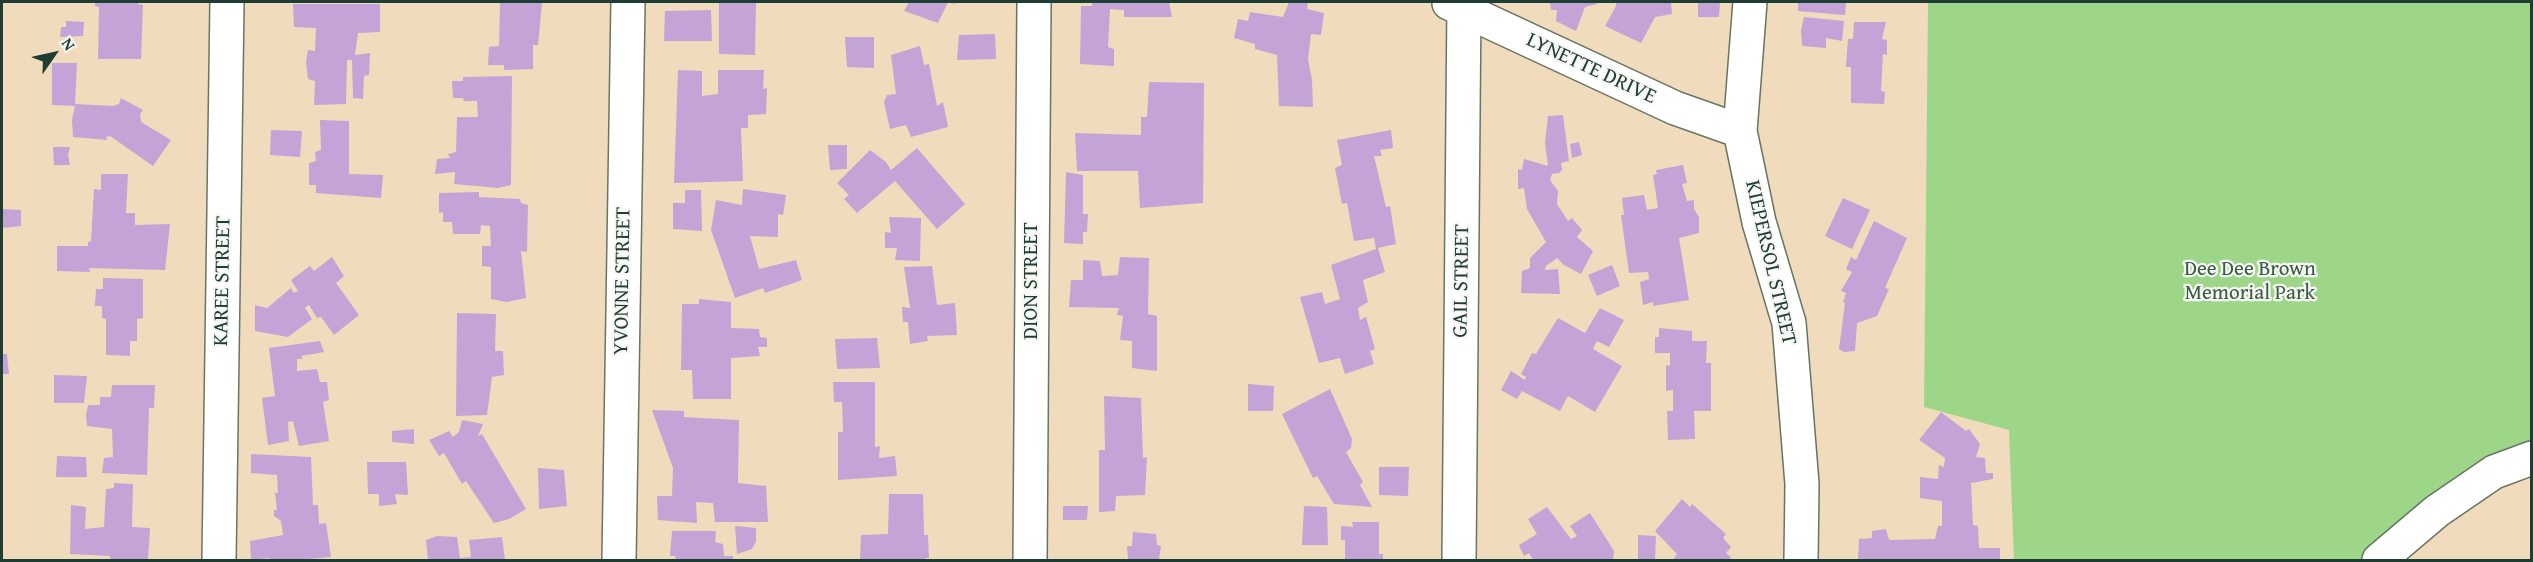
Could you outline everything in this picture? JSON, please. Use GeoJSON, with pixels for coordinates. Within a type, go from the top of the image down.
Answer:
{"type":"FeatureCollection","features":[{"type":"Feature","properties":{"kind":"street","name":"KAREE STREET"},"geometry":{"type":"LineString","coordinates":[[219,561],[227,2]]}},
{"type":"Feature","properties":{"kind":"street","name":"YVONNE STREET"},"geometry":{"type":"LineString","coordinates":[[619,561],[627,2]]}},
{"type":"Feature","properties":{"kind":"street","name":"DION STREET"},"geometry":{"type":"LineString","coordinates":[[1030,561],[1034,2]]}},
{"type":"Feature","properties":{"kind":"street","name":"KIEPERSOL STREET"},"geometry":{"type":"LineString","coordinates":[[1750,2],[1740,130],[1759,222],[1789,323],[1802,484],[1801,561]]}},
{"type":"Feature","properties":{"kind":"street","name":"LYNETTE DRIVE"},"geometry":{"type":"LineString","coordinates":[[1458,5],[1675,108],[1740,130]]}},
{"type":"Feature","properties":{"kind":"street","name":"GAIL STREET"},"geometry":{"type":"LineString","coordinates":[[1458,5],[1459,561]]}},
{"type":"Feature","properties":{"kind":"street"},"geometry":{"type":"LineString","coordinates":[[2379,561],[2437,511],[2494,472],[2532,458]]}},
{"type":"Feature","properties":{"kind":"green space","name":"Dee Dee Brown Memorial Park"},"geometry":{"type":"Polygon","coordinates":[[[1928,2],[2531,2],[2531,442],[2502,450],[2396,534],[2381,560],[2014,560],[2009,430],[1924,407],[1928,2]]]}},
{"type":"Feature","properties":{"kind":"building"},"geometry":{"type":"Polygon","coordinates":[[[95,2],[138,2],[143,5],[141,59],[98,59],[99,7],[95,6],[95,2]]]}},
{"type":"Feature","properties":{"kind":"building"},"geometry":{"type":"Polygon","coordinates":[[[500,2],[542,2],[538,45],[533,45],[533,69],[504,70],[504,65],[488,65],[489,47],[499,46],[500,2]]]}},
{"type":"Feature","properties":{"kind":"building"},"geometry":{"type":"Polygon","coordinates":[[[719,2],[756,2],[755,55],[719,54],[719,2]]]}},
{"type":"Feature","properties":{"kind":"building"},"geometry":{"type":"Polygon","coordinates":[[[909,2],[948,2],[938,23],[904,11],[909,2]]]}},
{"type":"Feature","properties":{"kind":"building"},"geometry":{"type":"Polygon","coordinates":[[[1092,2],[1169,2],[1172,17],[1124,17],[1124,10],[1110,9],[1108,47],[1114,49],[1114,66],[1080,64],[1081,6],[1092,6],[1092,2]]]}},
{"type":"Feature","properties":{"kind":"building"},"geometry":{"type":"Polygon","coordinates":[[[1289,2],[1308,2],[1307,9],[1324,13],[1321,35],[1311,34],[1308,59],[1312,80],[1313,107],[1279,106],[1277,55],[1255,49],[1255,44],[1234,38],[1238,19],[1248,21],[1250,12],[1283,17],[1289,2]]]}},
{"type":"Feature","properties":{"kind":"building"},"geometry":{"type":"Polygon","coordinates":[[[1550,2],[1597,2],[1597,4],[1585,7],[1576,31],[1556,21],[1557,10],[1551,10],[1550,2]]]}},
{"type":"Feature","properties":{"kind":"building"},"geometry":{"type":"Polygon","coordinates":[[[1616,2],[1671,2],[1672,14],[1655,17],[1641,43],[1605,26],[1616,2]]]}},
{"type":"Feature","properties":{"kind":"building"},"geometry":{"type":"Polygon","coordinates":[[[1698,2],[1720,2],[1719,17],[1698,17],[1698,2]]]}},
{"type":"Feature","properties":{"kind":"building"},"geometry":{"type":"Polygon","coordinates":[[[1798,2],[1846,2],[1845,15],[1798,11],[1798,2]]]}},
{"type":"Feature","properties":{"kind":"building"},"geometry":{"type":"Polygon","coordinates":[[[293,4],[380,4],[380,32],[358,33],[355,55],[370,53],[369,75],[364,76],[363,99],[353,98],[352,60],[347,60],[346,104],[314,105],[315,81],[308,79],[306,62],[308,50],[315,51],[316,28],[294,27],[293,4]]]}},
{"type":"Feature","properties":{"kind":"building"},"geometry":{"type":"Polygon","coordinates":[[[711,10],[712,41],[664,41],[665,11],[711,10]]]}},
{"type":"Feature","properties":{"kind":"building"},"geometry":{"type":"Polygon","coordinates":[[[1804,17],[1844,21],[1842,41],[1826,38],[1826,48],[1802,46],[1801,30],[1804,17]]]}},
{"type":"Feature","properties":{"kind":"building"},"geometry":{"type":"Polygon","coordinates":[[[66,21],[84,22],[83,36],[60,37],[61,27],[66,27],[66,21]]]}},
{"type":"Feature","properties":{"kind":"building"},"geometry":{"type":"Polygon","coordinates":[[[1854,22],[1886,22],[1882,39],[1887,40],[1887,55],[1883,54],[1881,91],[1885,92],[1884,104],[1851,103],[1851,67],[1846,67],[1848,39],[1853,39],[1854,22]]]}},
{"type":"Feature","properties":{"kind":"building"},"geometry":{"type":"Polygon","coordinates":[[[995,34],[996,59],[957,60],[959,35],[995,34]]]}},
{"type":"Feature","properties":{"kind":"building"},"geometry":{"type":"Polygon","coordinates":[[[845,37],[874,37],[874,68],[847,67],[845,37]]]}},
{"type":"Feature","properties":{"kind":"building"},"geometry":{"type":"Polygon","coordinates":[[[920,46],[924,65],[929,64],[937,106],[943,102],[948,127],[911,137],[906,125],[890,129],[884,102],[887,95],[896,94],[891,55],[920,46]]]}},
{"type":"Feature","properties":{"kind":"building"},"geometry":{"type":"Polygon","coordinates":[[[52,63],[77,63],[75,104],[113,106],[119,104],[121,98],[143,110],[140,114],[141,122],[171,140],[153,166],[110,136],[106,137],[107,140],[73,137],[72,120],[75,106],[52,105],[52,63]]]}},
{"type":"Feature","properties":{"kind":"building"},"geometry":{"type":"Polygon","coordinates":[[[678,70],[702,71],[702,96],[718,94],[718,70],[764,70],[763,89],[767,88],[766,114],[748,115],[748,128],[741,128],[743,181],[674,183],[678,70]]]}},
{"type":"Feature","properties":{"kind":"building"},"geometry":{"type":"Polygon","coordinates":[[[512,76],[511,185],[498,188],[454,184],[455,172],[435,174],[437,159],[450,158],[448,154],[456,152],[457,117],[478,117],[477,101],[453,98],[452,81],[463,81],[463,77],[512,76]]]}},
{"type":"Feature","properties":{"kind":"building"},"geometry":{"type":"Polygon","coordinates":[[[1149,82],[1204,83],[1203,203],[1140,208],[1138,171],[1077,171],[1075,133],[1141,135],[1141,117],[1147,117],[1149,82]]]}},
{"type":"Feature","properties":{"kind":"building"},"geometry":{"type":"Polygon","coordinates":[[[1563,115],[1569,161],[1561,163],[1562,170],[1552,174],[1550,180],[1558,191],[1557,204],[1568,221],[1572,218],[1582,230],[1577,237],[1593,251],[1581,274],[1564,265],[1557,258],[1546,266],[1545,270],[1558,269],[1560,294],[1521,293],[1522,271],[1530,268],[1530,258],[1546,242],[1527,209],[1524,188],[1518,189],[1518,169],[1522,170],[1524,159],[1548,166],[1545,143],[1548,116],[1563,115]]]}},
{"type":"Feature","properties":{"kind":"building"},"geometry":{"type":"Polygon","coordinates":[[[320,120],[349,121],[349,174],[383,175],[381,198],[316,193],[316,185],[309,185],[309,163],[316,161],[315,152],[321,150],[320,120]]]}},
{"type":"Feature","properties":{"kind":"building"},"geometry":{"type":"Polygon","coordinates":[[[271,130],[302,131],[300,157],[270,155],[271,130]]]}},
{"type":"Feature","properties":{"kind":"building"},"geometry":{"type":"Polygon","coordinates":[[[1391,130],[1393,148],[1380,150],[1382,156],[1374,156],[1386,207],[1390,206],[1396,244],[1378,248],[1385,272],[1363,280],[1368,302],[1358,308],[1360,320],[1366,317],[1375,349],[1370,351],[1374,364],[1345,374],[1340,358],[1319,363],[1300,297],[1322,292],[1325,304],[1340,299],[1331,265],[1376,249],[1374,238],[1354,241],[1347,203],[1342,204],[1335,168],[1342,165],[1337,140],[1391,130]]]}},
{"type":"Feature","properties":{"kind":"building"},"geometry":{"type":"Polygon","coordinates":[[[1579,142],[1582,155],[1572,158],[1570,144],[1579,142]]]}},
{"type":"Feature","properties":{"kind":"building"},"geometry":{"type":"Polygon","coordinates":[[[828,145],[847,145],[847,169],[830,170],[828,145]]]}},
{"type":"Feature","properties":{"kind":"building"},"geometry":{"type":"Polygon","coordinates":[[[53,147],[70,147],[68,155],[70,165],[54,165],[53,147]]]}},
{"type":"Feature","properties":{"kind":"building"},"geometry":{"type":"Polygon","coordinates":[[[917,148],[965,204],[937,229],[895,181],[857,213],[844,199],[849,195],[837,183],[870,150],[886,162],[891,170],[917,148]]]}},
{"type":"Feature","properties":{"kind":"building"},"geometry":{"type":"Polygon","coordinates":[[[1683,165],[1687,183],[1682,184],[1687,201],[1694,200],[1694,209],[1699,217],[1699,233],[1679,238],[1689,300],[1653,306],[1653,302],[1643,305],[1640,282],[1649,279],[1648,272],[1629,273],[1621,215],[1624,215],[1622,198],[1644,195],[1647,210],[1658,208],[1653,175],[1657,174],[1656,170],[1683,165]]]}},
{"type":"Feature","properties":{"kind":"building"},"geometry":{"type":"Polygon","coordinates":[[[1066,172],[1083,175],[1083,214],[1088,214],[1087,232],[1083,232],[1083,244],[1064,243],[1066,172]]]}},
{"type":"Feature","properties":{"kind":"building"},"geometry":{"type":"Polygon","coordinates":[[[101,174],[128,174],[126,213],[135,213],[135,225],[170,224],[165,270],[89,268],[90,272],[57,271],[57,246],[88,246],[88,242],[91,241],[94,189],[101,190],[101,174]]]}},
{"type":"Feature","properties":{"kind":"building"},"geometry":{"type":"Polygon","coordinates":[[[743,189],[786,195],[783,215],[778,214],[778,237],[750,236],[759,269],[796,260],[802,280],[765,293],[763,288],[735,298],[711,230],[716,200],[742,205],[743,189]]]}},
{"type":"Feature","properties":{"kind":"building"},"geometry":{"type":"Polygon","coordinates":[[[685,190],[701,190],[702,231],[673,229],[673,203],[685,203],[685,190]]]}},
{"type":"Feature","properties":{"kind":"building"},"geometry":{"type":"Polygon","coordinates":[[[479,192],[479,197],[520,199],[521,203],[528,205],[527,252],[521,251],[526,298],[507,302],[491,299],[491,267],[482,266],[482,246],[491,246],[490,226],[481,225],[480,234],[453,234],[452,222],[443,222],[443,212],[439,213],[439,193],[479,192]]]}},
{"type":"Feature","properties":{"kind":"building"},"geometry":{"type":"Polygon","coordinates":[[[1843,198],[1870,210],[1852,249],[1825,236],[1843,198]]]}},
{"type":"Feature","properties":{"kind":"building"},"geometry":{"type":"Polygon","coordinates":[[[2,209],[21,210],[21,226],[2,228],[2,209]]]}},
{"type":"Feature","properties":{"kind":"building"},"geometry":{"type":"Polygon","coordinates":[[[889,217],[921,218],[920,261],[895,260],[897,248],[885,248],[885,232],[891,233],[889,217]]]}},
{"type":"Feature","properties":{"kind":"building"},"geometry":{"type":"Polygon","coordinates":[[[1874,221],[1907,238],[1885,288],[1889,289],[1877,316],[1857,323],[1855,351],[1844,352],[1839,349],[1845,303],[1843,302],[1846,293],[1841,291],[1852,272],[1846,269],[1851,257],[1856,260],[1874,221]]]}},
{"type":"Feature","properties":{"kind":"building"},"geometry":{"type":"Polygon","coordinates":[[[332,257],[344,276],[336,283],[359,315],[334,335],[321,317],[317,318],[309,305],[305,308],[312,319],[288,337],[255,331],[255,305],[267,308],[291,288],[294,293],[298,291],[291,280],[310,266],[314,271],[332,257]]]}},
{"type":"Feature","properties":{"kind":"building"},"geometry":{"type":"Polygon","coordinates":[[[1120,257],[1149,258],[1148,314],[1157,316],[1157,371],[1132,368],[1132,341],[1120,340],[1123,316],[1117,315],[1119,308],[1069,307],[1071,280],[1083,280],[1083,260],[1100,261],[1102,276],[1118,275],[1120,257]]]}},
{"type":"Feature","properties":{"kind":"building"},"geometry":{"type":"Polygon","coordinates":[[[1612,265],[1620,286],[1597,296],[1588,275],[1612,265]]]}},
{"type":"Feature","properties":{"kind":"building"},"geometry":{"type":"Polygon","coordinates":[[[932,266],[937,305],[955,303],[957,335],[927,336],[928,341],[910,344],[908,322],[903,322],[902,307],[910,308],[904,267],[932,266]]]}},
{"type":"Feature","properties":{"kind":"building"},"geometry":{"type":"Polygon","coordinates":[[[103,278],[143,279],[143,318],[137,319],[137,341],[130,341],[130,356],[106,355],[106,319],[102,318],[102,306],[95,306],[96,289],[103,289],[103,278]]]}},
{"type":"Feature","properties":{"kind":"building"},"geometry":{"type":"Polygon","coordinates":[[[699,299],[731,302],[731,328],[759,329],[760,337],[767,338],[767,347],[758,347],[760,356],[731,358],[731,399],[693,399],[692,370],[681,370],[682,304],[699,304],[699,299]]]}},
{"type":"Feature","properties":{"kind":"building"},"geometry":{"type":"Polygon","coordinates":[[[1600,308],[1624,320],[1609,347],[1597,341],[1593,349],[1622,366],[1595,412],[1568,396],[1560,411],[1522,391],[1517,399],[1501,390],[1511,371],[1525,380],[1526,377],[1521,374],[1532,353],[1536,354],[1558,318],[1585,333],[1600,308]]]}},
{"type":"Feature","properties":{"kind":"building"},"geometry":{"type":"Polygon","coordinates":[[[457,313],[496,314],[495,351],[503,351],[504,375],[492,377],[487,415],[456,416],[457,313]]]}},
{"type":"Feature","properties":{"kind":"building"},"geometry":{"type":"Polygon","coordinates":[[[1659,328],[1692,331],[1692,341],[1707,341],[1706,363],[1711,363],[1711,411],[1694,411],[1695,439],[1668,440],[1667,411],[1673,411],[1673,390],[1666,391],[1666,365],[1670,366],[1670,353],[1655,353],[1655,337],[1659,337],[1659,328]]]}},
{"type":"Feature","properties":{"kind":"building"},"geometry":{"type":"Polygon","coordinates":[[[877,338],[880,368],[837,369],[835,339],[877,338]]]}},
{"type":"Feature","properties":{"kind":"building"},"geometry":{"type":"Polygon","coordinates":[[[320,341],[324,352],[301,356],[303,359],[297,359],[297,371],[317,369],[320,382],[327,382],[329,400],[323,402],[329,441],[299,446],[293,421],[288,422],[289,441],[268,445],[262,398],[275,396],[269,348],[320,341]]]}},
{"type":"Feature","properties":{"kind":"building"},"geometry":{"type":"Polygon","coordinates":[[[2,354],[7,354],[9,374],[2,374],[2,354]]]}},
{"type":"Feature","properties":{"kind":"building"},"geometry":{"type":"Polygon","coordinates":[[[54,375],[87,376],[84,403],[54,403],[54,375]]]}},
{"type":"Feature","properties":{"kind":"building"},"geometry":{"type":"Polygon","coordinates":[[[833,382],[875,382],[875,447],[880,446],[879,458],[895,456],[897,476],[838,480],[838,432],[843,432],[842,402],[834,402],[833,382]]]}},
{"type":"Feature","properties":{"kind":"building"},"geometry":{"type":"Polygon","coordinates":[[[1248,384],[1274,386],[1273,411],[1248,411],[1248,384]]]}},
{"type":"Feature","properties":{"kind":"building"},"geometry":{"type":"Polygon","coordinates":[[[112,385],[155,385],[154,408],[149,408],[147,475],[102,473],[104,458],[113,457],[112,429],[87,426],[86,415],[88,405],[100,405],[100,397],[111,397],[112,385]]]}},
{"type":"Feature","properties":{"kind":"building"},"geometry":{"type":"Polygon","coordinates":[[[1330,389],[1352,439],[1351,448],[1346,452],[1363,482],[1360,485],[1372,507],[1334,504],[1317,476],[1313,478],[1282,414],[1330,389]]]}},
{"type":"Feature","properties":{"kind":"building"},"geometry":{"type":"Polygon","coordinates":[[[1104,396],[1141,398],[1143,458],[1147,457],[1145,495],[1116,496],[1115,511],[1099,512],[1099,450],[1105,450],[1104,396]]]}},
{"type":"Feature","properties":{"kind":"building"},"geometry":{"type":"Polygon","coordinates":[[[652,410],[684,411],[684,417],[739,420],[738,483],[766,486],[768,522],[715,522],[713,503],[696,502],[697,523],[658,520],[657,496],[672,496],[673,468],[652,410]]]}},
{"type":"Feature","properties":{"kind":"building"},"geometry":{"type":"Polygon","coordinates":[[[1941,412],[1966,431],[1969,429],[1980,444],[1976,457],[1985,458],[1986,473],[1993,473],[1993,479],[1971,483],[1973,525],[1978,526],[1979,548],[2000,548],[2000,560],[1858,560],[1859,539],[1872,538],[1872,531],[1886,529],[1889,540],[1935,539],[1938,526],[1942,526],[1942,501],[1920,498],[1920,477],[1938,479],[1939,465],[1944,467],[1945,458],[1919,440],[1941,412]]]}},
{"type":"Feature","properties":{"kind":"building"},"geometry":{"type":"Polygon","coordinates":[[[462,420],[483,424],[478,436],[482,434],[526,509],[509,519],[494,523],[466,481],[462,484],[444,453],[439,456],[429,440],[449,431],[453,437],[459,432],[462,420]]]}},
{"type":"Feature","properties":{"kind":"building"},"geometry":{"type":"Polygon","coordinates":[[[414,429],[414,444],[392,442],[392,431],[414,429]]]}},
{"type":"Feature","properties":{"kind":"building"},"geometry":{"type":"Polygon","coordinates":[[[251,454],[311,457],[313,505],[318,505],[319,524],[326,523],[331,557],[251,560],[250,541],[283,535],[281,521],[274,516],[274,510],[277,510],[275,493],[278,493],[277,475],[251,473],[251,454]]]}},
{"type":"Feature","properties":{"kind":"building"},"geometry":{"type":"Polygon","coordinates":[[[57,456],[86,457],[87,477],[56,477],[57,456]]]}},
{"type":"Feature","properties":{"kind":"building"},"geometry":{"type":"Polygon","coordinates":[[[367,462],[406,462],[408,495],[395,494],[397,504],[379,506],[379,494],[368,494],[367,462]]]}},
{"type":"Feature","properties":{"kind":"building"},"geometry":{"type":"Polygon","coordinates":[[[1379,467],[1409,467],[1408,496],[1379,495],[1379,467]]]}},
{"type":"Feature","properties":{"kind":"building"},"geometry":{"type":"Polygon","coordinates":[[[538,468],[564,470],[567,506],[539,509],[538,468]]]}},
{"type":"Feature","properties":{"kind":"building"},"geometry":{"type":"Polygon","coordinates":[[[114,483],[133,484],[132,527],[150,528],[148,560],[110,560],[110,556],[70,554],[71,505],[86,507],[85,529],[104,527],[106,489],[114,488],[114,483]]]}},
{"type":"Feature","properties":{"kind":"building"},"geometry":{"type":"Polygon","coordinates":[[[889,494],[923,494],[924,535],[928,535],[929,558],[925,558],[926,560],[860,560],[861,535],[888,534],[889,494]]]}},
{"type":"Feature","properties":{"kind":"building"},"geometry":{"type":"Polygon","coordinates":[[[1682,499],[1690,507],[1692,504],[1726,534],[1723,538],[1731,547],[1726,553],[1731,557],[1729,560],[1673,560],[1677,554],[1655,531],[1682,499]]]}},
{"type":"Feature","properties":{"kind":"building"},"geometry":{"type":"Polygon","coordinates":[[[1063,506],[1088,506],[1087,520],[1063,520],[1063,506]]]}},
{"type":"Feature","properties":{"kind":"building"},"geometry":{"type":"Polygon","coordinates":[[[1304,506],[1327,507],[1328,545],[1302,545],[1304,506]]]}},
{"type":"Feature","properties":{"kind":"building"},"geometry":{"type":"Polygon","coordinates":[[[1547,507],[1571,539],[1577,536],[1570,526],[1590,513],[1614,551],[1613,560],[1533,560],[1529,553],[1524,556],[1519,545],[1537,534],[1528,519],[1547,507]]]}},
{"type":"Feature","properties":{"kind":"building"},"geometry":{"type":"Polygon","coordinates":[[[1352,522],[1379,522],[1379,554],[1383,554],[1383,560],[1345,560],[1345,540],[1341,540],[1341,526],[1353,527],[1352,522]]]}},
{"type":"Feature","properties":{"kind":"building"},"geometry":{"type":"Polygon","coordinates":[[[735,526],[756,528],[756,541],[752,549],[737,554],[735,526]]]}},
{"type":"Feature","properties":{"kind":"building"},"geometry":{"type":"Polygon","coordinates":[[[672,531],[716,531],[715,542],[723,544],[724,556],[733,556],[733,560],[676,560],[675,556],[670,556],[672,531]]]}},
{"type":"Feature","properties":{"kind":"building"},"geometry":{"type":"Polygon","coordinates":[[[1133,532],[1156,534],[1157,545],[1161,546],[1159,560],[1128,560],[1127,546],[1132,546],[1133,532]]]}},
{"type":"Feature","properties":{"kind":"building"},"geometry":{"type":"Polygon","coordinates":[[[1638,535],[1656,536],[1655,560],[1638,560],[1638,535]]]}},
{"type":"Feature","properties":{"kind":"building"},"geometry":{"type":"Polygon","coordinates":[[[437,536],[457,537],[460,558],[471,557],[469,540],[502,537],[505,560],[428,560],[426,540],[437,536]]]}}]}
